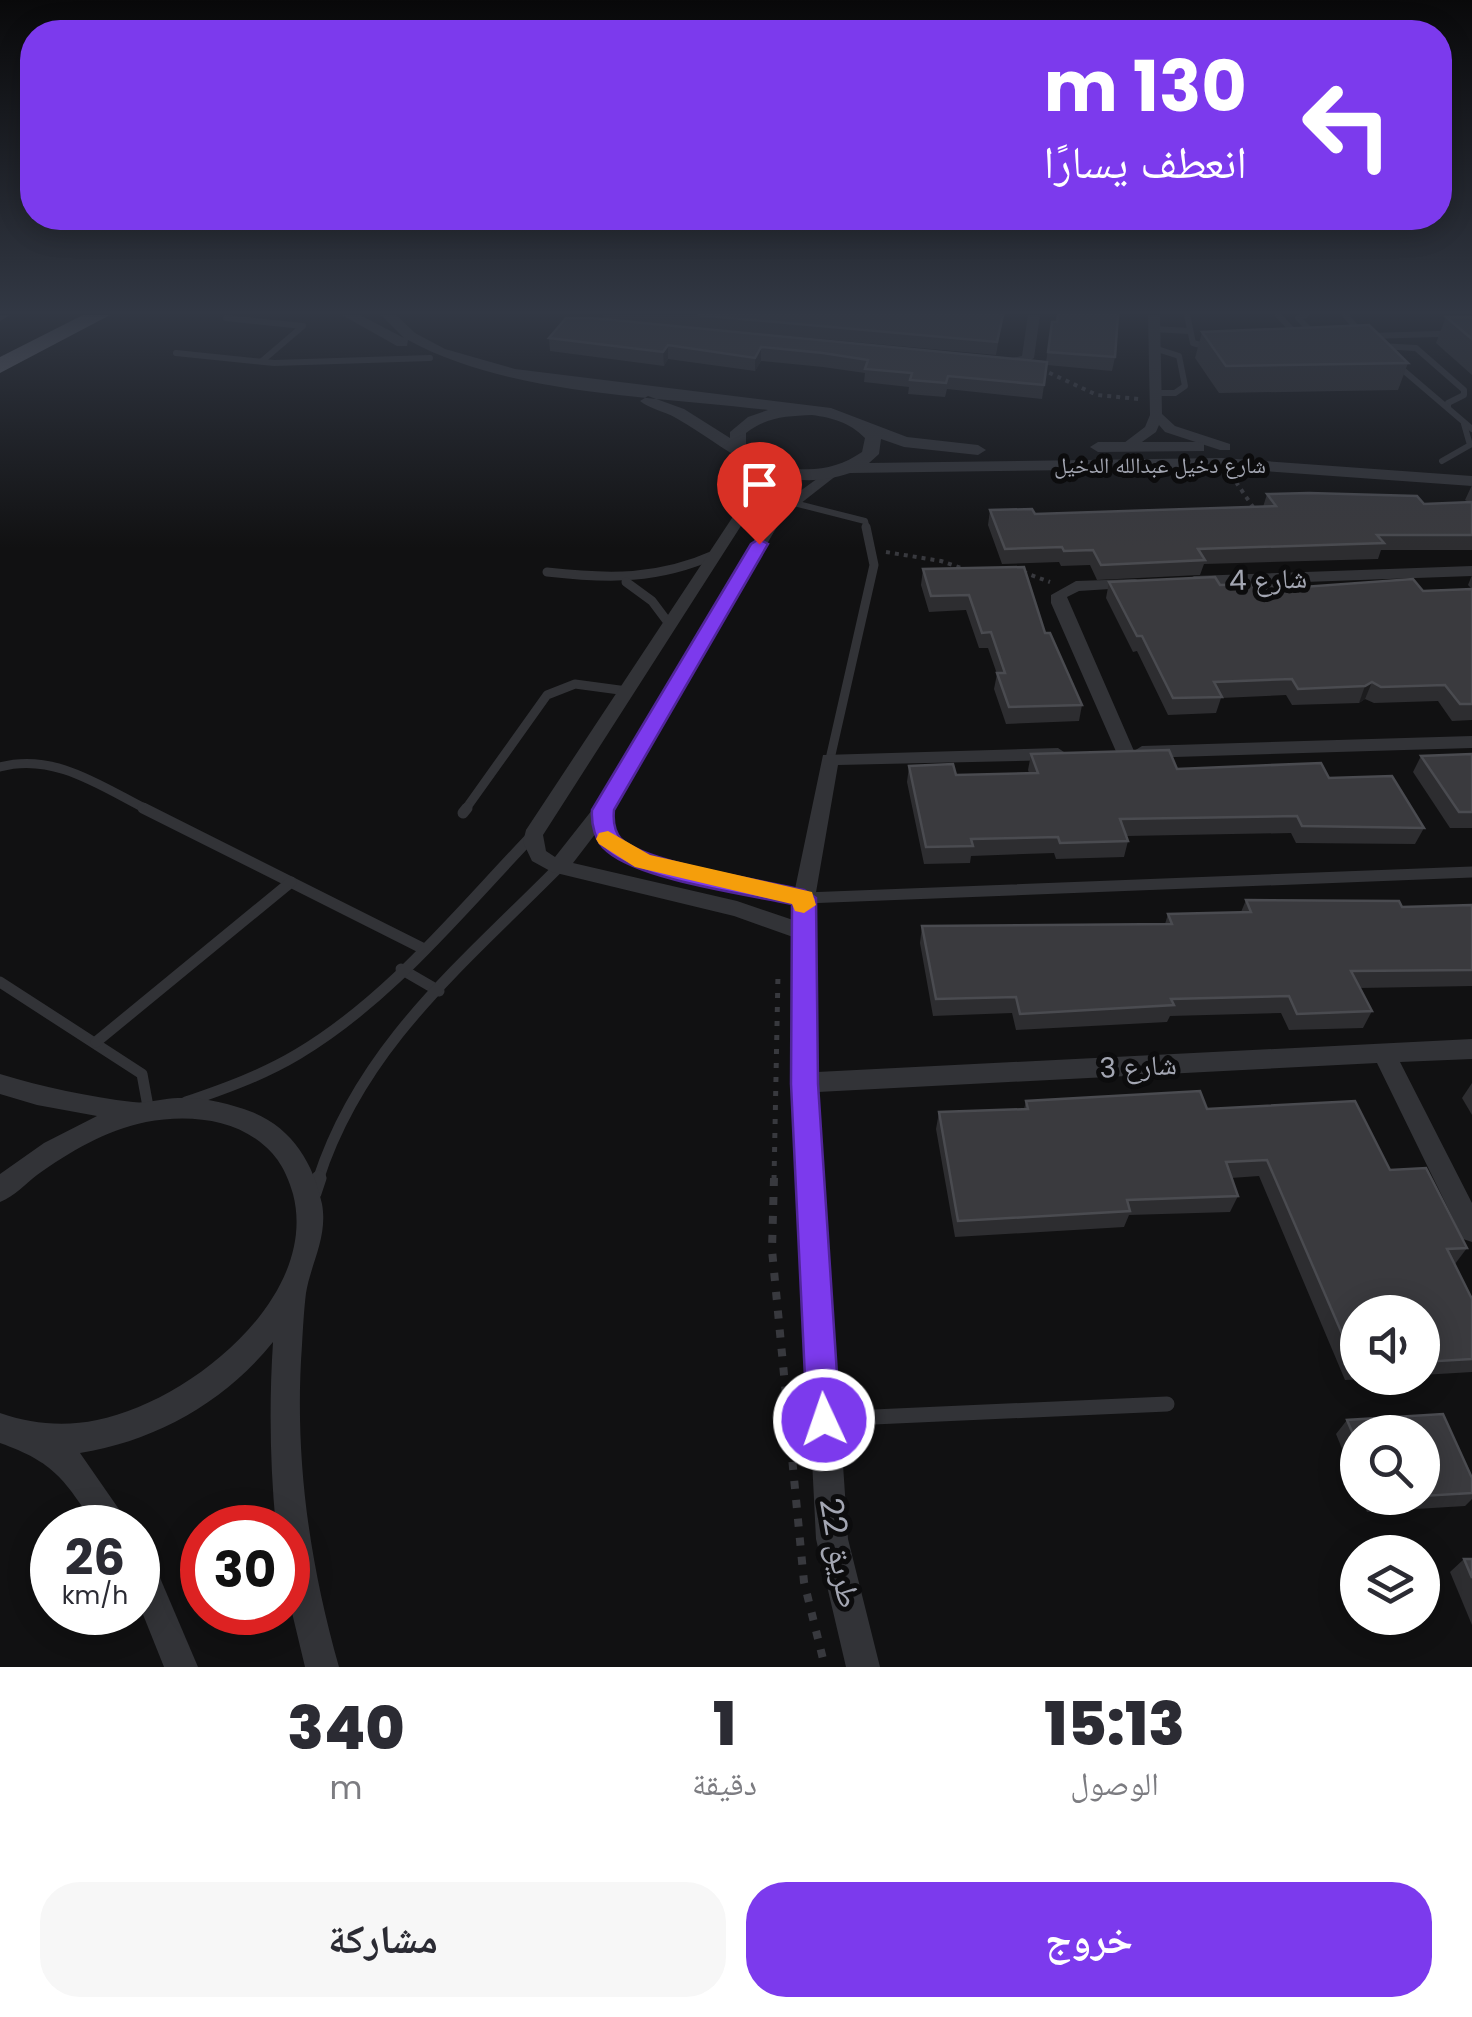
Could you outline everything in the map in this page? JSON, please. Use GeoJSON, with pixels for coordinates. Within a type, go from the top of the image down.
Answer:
{"type":"FeatureCollection","features":[{"type":"Feature","properties":{"kind":"street"},"geometry":{"type":"LineString","coordinates":[[583,393],[659,405],[693,420],[744,456]]}},
{"type":"Feature","properties":{"kind":"street"},"geometry":{"type":"LineString","coordinates":[[674,393],[812,411]]}},
{"type":"Feature","properties":{"kind":"street"},"geometry":{"type":"LineString","coordinates":[[1127,446],[1150,430],[1155,393]]}},
{"type":"Feature","properties":{"kind":"street"},"geometry":{"type":"LineString","coordinates":[[1155,403],[1170,429],[1223,455]]}},
{"type":"Feature","properties":{"kind":"street"},"geometry":{"type":"LineString","coordinates":[[803,932],[738,909],[559,866],[536,854],[533,835],[740,518],[748,490],[738,432],[773,413],[812,411]]}},
{"type":"Feature","properties":{"kind":"street","name":"شارع دخيل عبدالله الدخيل"},"geometry":{"type":"LineString","coordinates":[[812,411],[841,416],[904,442],[952,448],[1127,446],[1472,480]]}},
{"type":"Feature","properties":{"kind":"street"},"geometry":{"type":"LineString","coordinates":[[559,866],[603,810],[776,514],[839,470],[864,460],[874,449],[873,437],[864,426]]}},
{"type":"Feature","properties":{"kind":"street","name":"شارع دخيل عبدالله الدخيل"},"geometry":{"type":"LineString","coordinates":[[744,456],[786,473],[1223,455],[1472,464]]}},
{"type":"Feature","properties":{"kind":"street","name":"شارع 4"},"geometry":{"type":"LineString","coordinates":[[1167,582],[1472,570]]}},
{"type":"Feature","properties":{"kind":"street"},"geometry":{"type":"LineString","coordinates":[[1105,753],[1059,596],[1065,590],[1148,583]]}},
{"type":"Feature","properties":{"kind":"street"},"geometry":{"type":"LineString","coordinates":[[830,760],[1472,742]]}},
{"type":"Feature","properties":{"kind":"street","name":"طريق 22"},"geometry":{"type":"LineString","coordinates":[[830,760],[804,898],[804,1084],[832,1538],[863,1667]]}},
{"type":"Feature","properties":{"kind":"street"},"geometry":{"type":"LineString","coordinates":[[603,810],[606,837],[630,856],[804,898]]}},
{"type":"Feature","properties":{"kind":"street","name":"شارع 3"},"geometry":{"type":"LineString","coordinates":[[804,1084],[1472,1049]]}},
{"type":"Feature","properties":{"kind":"street"},"geometry":{"type":"LineString","coordinates":[[1384,1054],[1472,1230]]}},
{"type":"Feature","properties":{"kind":"street"},"geometry":{"type":"LineString","coordinates":[[0,1084],[36,1096],[150,1112],[212,1111],[254,1125],[272,1136],[298,1167],[309,1208],[304,1256],[295,1282],[284,1356],[286,1499],[292,1552],[322,1667]]}},
{"type":"Feature","properties":{"kind":"street"},"geometry":{"type":"LineString","coordinates":[[0,1190],[65,1142],[150,1112]]}},
{"type":"Feature","properties":{"kind":"street"},"geometry":{"type":"LineString","coordinates":[[10,1432],[103,1434],[173,1408],[234,1365],[270,1324],[295,1282]]}},
{"type":"Feature","properties":{"kind":"street"},"geometry":{"type":"LineString","coordinates":[[10,1432],[72,1466],[100,1505]]}},
{"type":"Feature","properties":{"kind":"street"},"geometry":{"type":"LineString","coordinates":[[160,1617],[181,1667]]}},
{"type":"Feature","properties":{"kind":"lane"},"geometry":{"type":"LineString","coordinates":[[1155,403],[1175,393]]}},
{"type":"Feature","properties":{"kind":"lane"},"geometry":{"type":"LineString","coordinates":[[1430,393],[1472,428]]}},
{"type":"Feature","properties":{"kind":"lane"},"geometry":{"type":"LineString","coordinates":[[1448,408],[1448,402],[1464,393]]}},
{"type":"Feature","properties":{"kind":"lane"},"geometry":{"type":"LineString","coordinates":[[1442,461],[1470,445],[1461,419]]}},
{"type":"Feature","properties":{"kind":"lane"},"geometry":{"type":"LineString","coordinates":[[790,502],[865,521],[873,550],[874,565],[830,760]]}},
{"type":"Feature","properties":{"kind":"lane"},"geometry":{"type":"LineString","coordinates":[[548,572],[626,582],[686,570],[716,554]]}},
{"type":"Feature","properties":{"kind":"lane"},"geometry":{"type":"LineString","coordinates":[[626,582],[652,601],[670,625]]}},
{"type":"Feature","properties":{"kind":"lane"},"geometry":{"type":"LineString","coordinates":[[463,814],[558,685],[576,683],[627,690]]}},
{"type":"Feature","properties":{"kind":"lane"},"geometry":{"type":"LineString","coordinates":[[0,767],[18,762],[62,767],[422,948]]}},
{"type":"Feature","properties":{"kind":"lane"},"geometry":{"type":"LineString","coordinates":[[0,982],[142,1074],[150,1112],[236,1086],[300,1053],[363,1007],[533,835]]}},
{"type":"Feature","properties":{"kind":"lane"},"geometry":{"type":"LineString","coordinates":[[309,1208],[328,1150],[356,1090],[404,1028],[559,866]]}},
{"type":"Feature","properties":{"kind":"lane"},"geometry":{"type":"LineString","coordinates":[[804,898],[1472,872]]}},
{"type":"Feature","properties":{"kind":"lane"},"geometry":{"type":"LineString","coordinates":[[96,1042],[291,882]]}},
{"type":"Feature","properties":{"kind":"lane"},"geometry":{"type":"LineString","coordinates":[[401,968],[439,991]]}},
{"type":"Feature","properties":{"kind":"lane"},"geometry":{"type":"LineString","coordinates":[[824,1420],[1167,1404]]}},
{"type":"Feature","properties":{"kind":"path"},"geometry":{"type":"LineString","coordinates":[[1093,393],[1155,403]]}},
{"type":"Feature","properties":{"kind":"path"},"geometry":{"type":"LineString","coordinates":[[1223,455],[1263,520]]}},
{"type":"Feature","properties":{"kind":"path"},"geometry":{"type":"LineString","coordinates":[[873,550],[941,560],[975,573]]}},
{"type":"Feature","properties":{"kind":"path"},"geometry":{"type":"LineString","coordinates":[[1009,572],[1026,572],[1065,590]]}},
{"type":"Feature","properties":{"kind":"path"},"geometry":{"type":"LineString","coordinates":[[780,958],[772,1250],[804,1582],[824,1667]]}},
{"type":"Feature","properties":{"kind":"building"},"geometry":{"type":"Polygon","coordinates":[[[1267,494],[1417,496],[1424,504],[1472,502],[1472,535],[1377,535],[1384,543],[1198,549],[1205,560],[1101,565],[1093,550],[1005,549],[990,510],[1032,509],[1035,514],[1276,506],[1267,494]]]}},
{"type":"Feature","properties":{"kind":"building"},"geometry":{"type":"Polygon","coordinates":[[[1024,567],[1045,633],[1050,633],[1082,705],[1009,707],[997,673],[1005,673],[991,632],[982,633],[969,595],[931,596],[923,569],[1024,567]]]}},
{"type":"Feature","properties":{"kind":"building"},"geometry":{"type":"Polygon","coordinates":[[[1215,577],[1220,585],[1285,583],[1289,588],[1413,579],[1423,591],[1472,589],[1472,704],[1460,704],[1445,685],[1381,687],[1372,682],[1365,686],[1298,689],[1292,679],[1214,682],[1222,697],[1173,698],[1109,582],[1215,577]]]}},
{"type":"Feature","properties":{"kind":"building"},"geometry":{"type":"Polygon","coordinates":[[[1169,750],[1177,769],[1321,763],[1329,778],[1392,776],[1424,828],[1302,826],[1297,816],[1120,819],[1128,841],[1060,843],[1058,837],[971,839],[973,846],[926,847],[909,766],[953,764],[956,775],[1038,773],[1031,754],[1169,750]]]}},
{"type":"Feature","properties":{"kind":"building"},"geometry":{"type":"Polygon","coordinates":[[[1472,754],[1472,812],[1459,812],[1421,756],[1472,754]]]}},
{"type":"Feature","properties":{"kind":"building"},"geometry":{"type":"Polygon","coordinates":[[[1246,900],[1399,901],[1402,907],[1472,905],[1472,970],[1351,971],[1372,1011],[1297,1014],[1289,996],[1171,999],[1174,1005],[1020,1014],[1016,997],[936,999],[922,926],[1172,924],[1168,914],[1251,912],[1246,900]]]}},
{"type":"Feature","properties":{"kind":"building"},"geometry":{"type":"Polygon","coordinates":[[[1200,1091],[1207,1109],[1355,1101],[1390,1170],[1426,1168],[1467,1248],[1447,1249],[1472,1299],[1472,1359],[1440,1361],[1440,1295],[1340,1295],[1340,1329],[1267,1160],[1226,1162],[1238,1196],[1127,1200],[1130,1211],[958,1221],[939,1112],[1028,1109],[1026,1101],[1200,1091]]]}},
{"type":"Feature","properties":{"kind":"building"},"geometry":{"type":"Polygon","coordinates":[[[1443,1414],[1472,1478],[1472,1493],[1440,1495],[1440,1415],[1427,1415],[1443,1414]]]}},
{"type":"Feature","properties":{"kind":"building"},"geometry":{"type":"Polygon","coordinates":[[[1464,1559],[1472,1559],[1472,1578],[1464,1559]]]}},
{"type":"Feature","properties":{"kind":"slow traffic"},"geometry":{"type":"LineString","coordinates":[[608,839],[622,852],[644,862],[804,898],[804,905]]}},
{"type":"Feature","properties":{"kind":"route"},"geometry":{"type":"LineString","coordinates":[[759,544],[603,810],[602,824],[613,844],[644,862],[804,898],[804,1084],[824,1420]]}}]}
